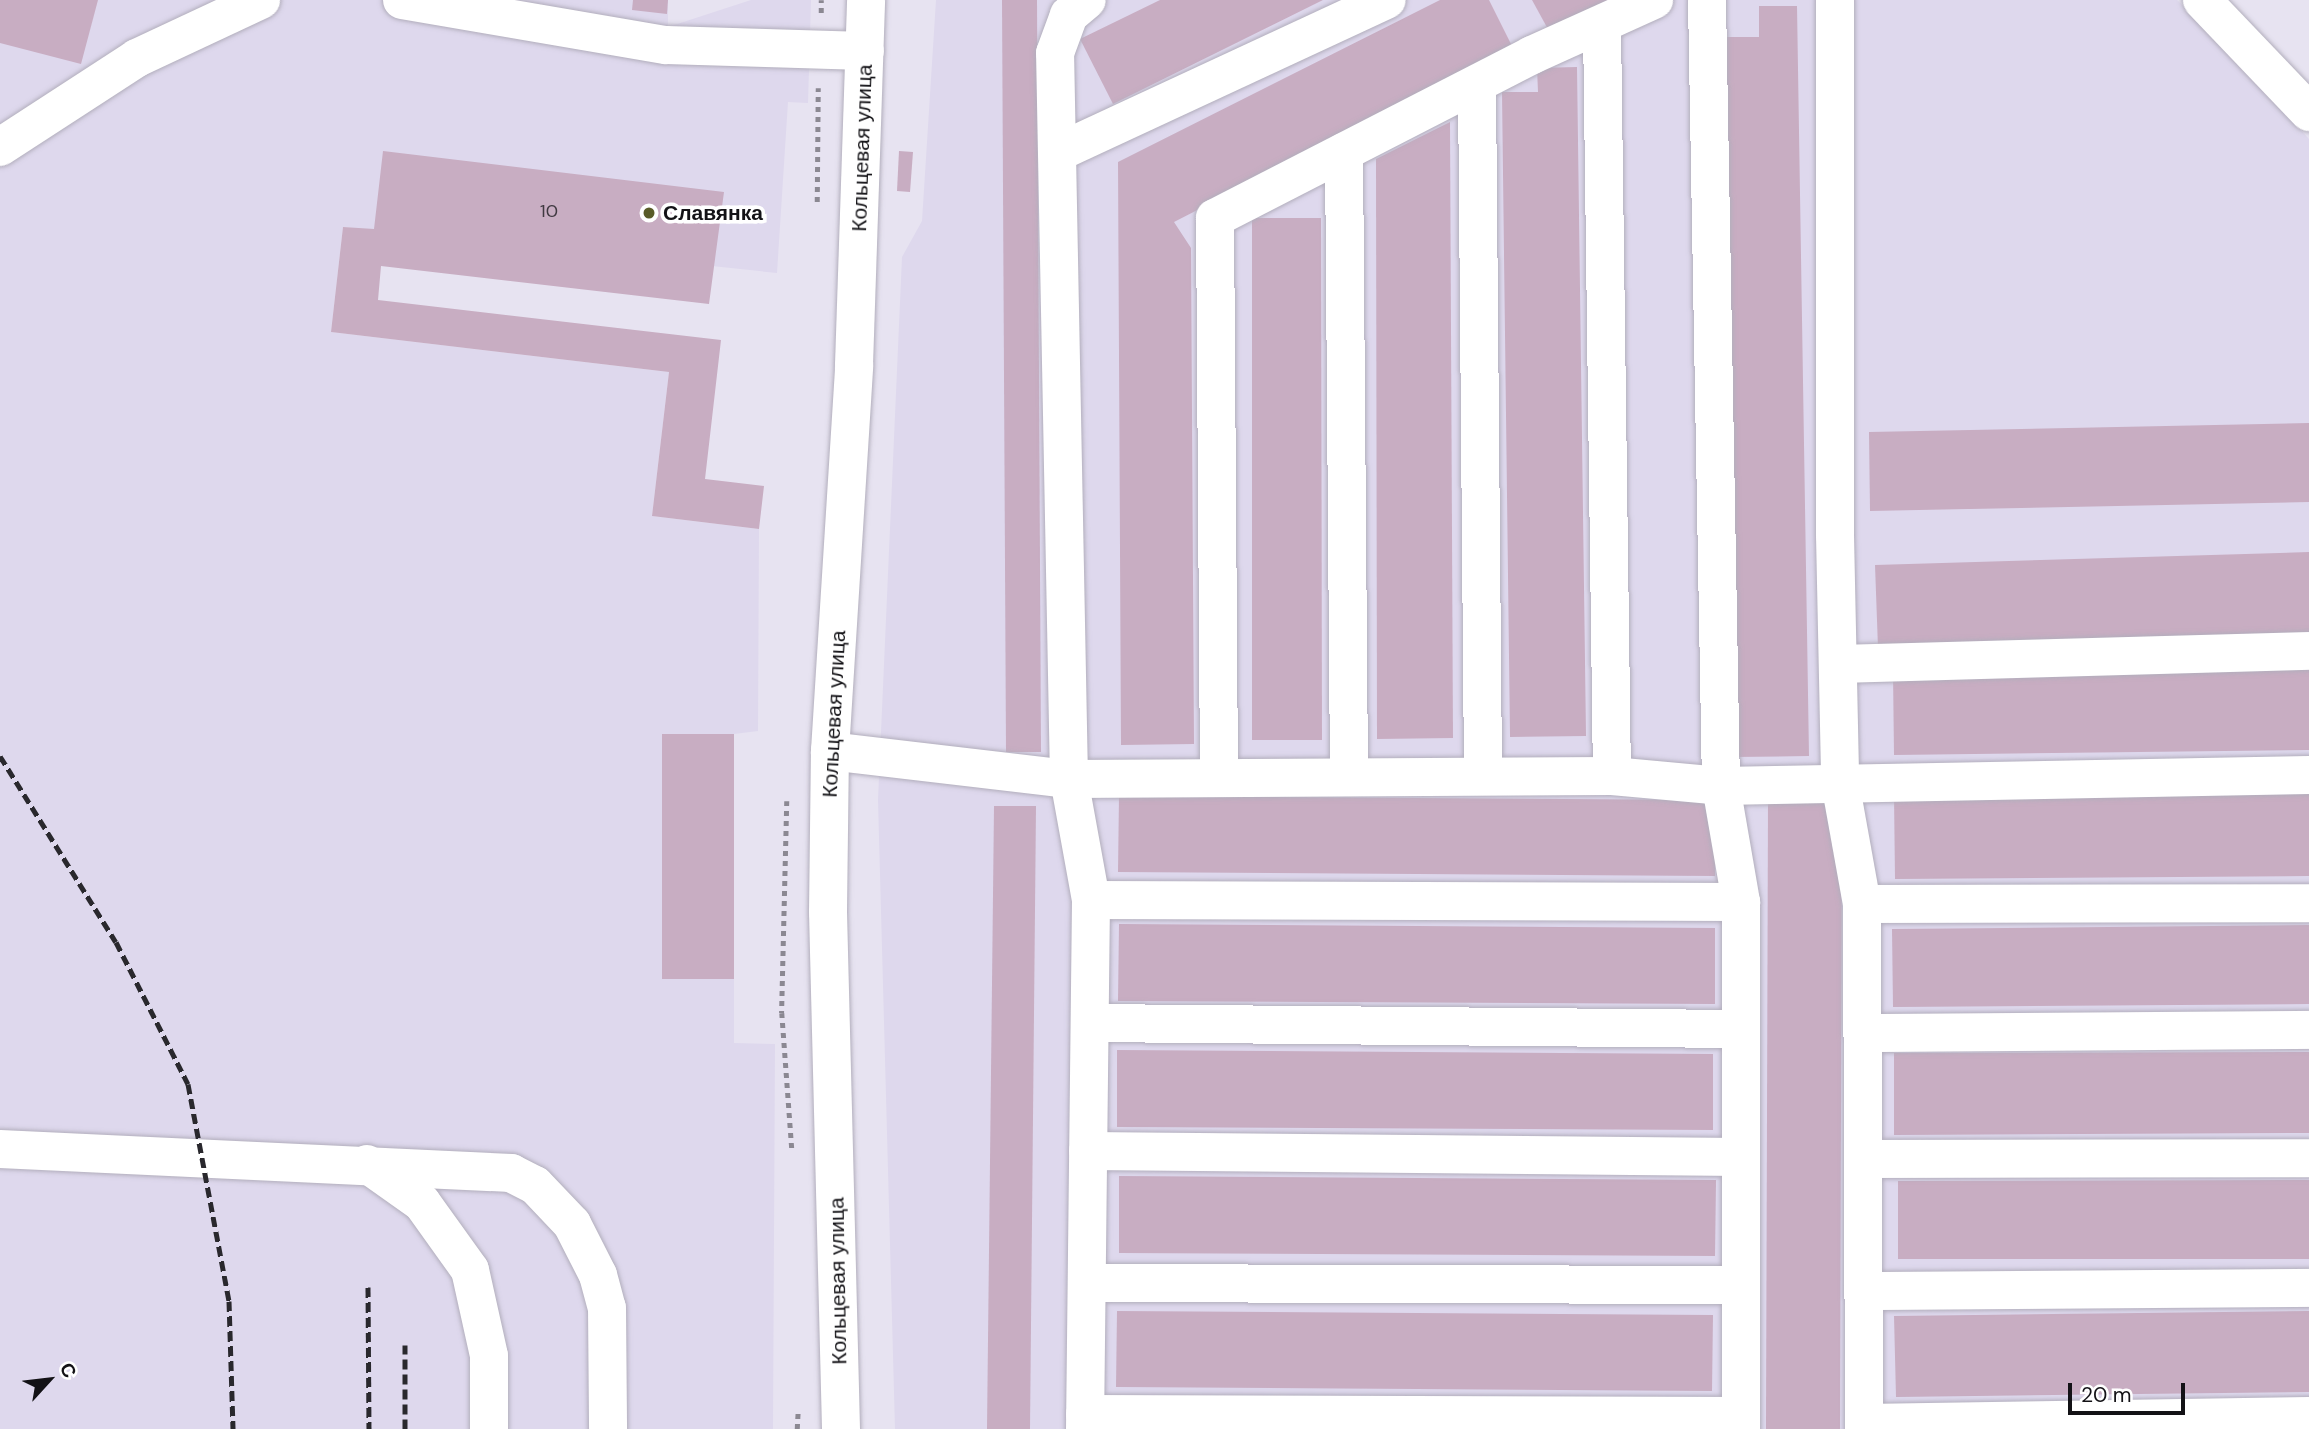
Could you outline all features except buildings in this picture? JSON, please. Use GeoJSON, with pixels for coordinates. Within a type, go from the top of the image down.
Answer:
{"type":"FeatureCollection","features":[{"type":"Feature","properties":{"kind":"street"},"geometry":{"type":"LineString","coordinates":[[0,147],[137,58],[261,0]]}},
{"type":"Feature","properties":{"kind":"street"},"geometry":{"type":"LineString","coordinates":[[402,0],[484,10],[666,45],[865,51]]}},
{"type":"Feature","properties":{"kind":"street","name":"Кольцевая улица"},"geometry":{"type":"LineString","coordinates":[[841,1429],[830,751],[866,0]]}},
{"type":"Feature","properties":{"kind":"street"},"geometry":{"type":"LineString","coordinates":[[1087,0],[1069,15],[1055,53],[1061,151],[1069,779],[1091,900],[1085,1422],[1741,1422],[1741,902],[1721,786],[1706,0]]}},
{"type":"Feature","properties":{"kind":"street"},"geometry":{"type":"LineString","coordinates":[[1061,151],[1387,0]]}},
{"type":"Feature","properties":{"kind":"street"},"geometry":{"type":"LineString","coordinates":[[1219,775],[1215,218],[1477,85],[1654,0]]}},
{"type":"Feature","properties":{"kind":"street"},"geometry":{"type":"LineString","coordinates":[[1835,0],[1840,782],[1862,904],[1864,1426],[2309,1416]]}},
{"type":"Feature","properties":{"kind":"street"},"geometry":{"type":"LineString","coordinates":[[2202,0],[2309,111]]}},
{"type":"Feature","properties":{"kind":"street"},"geometry":{"type":"LineString","coordinates":[[1602,25],[1612,776]]}},
{"type":"Feature","properties":{"kind":"street"},"geometry":{"type":"LineString","coordinates":[[1477,85],[1483,776]]}},
{"type":"Feature","properties":{"kind":"street"},"geometry":{"type":"LineString","coordinates":[[1343,152],[1349,776]]}},
{"type":"Feature","properties":{"kind":"street"},"geometry":{"type":"LineString","coordinates":[[1840,664],[2309,651]]}},
{"type":"Feature","properties":{"kind":"street"},"geometry":{"type":"LineString","coordinates":[[830,751],[1069,779],[1219,775],[1612,776],[1721,786],[2309,775]]}},
{"type":"Feature","properties":{"kind":"street"},"geometry":{"type":"LineString","coordinates":[[1091,900],[1741,902]]}},
{"type":"Feature","properties":{"kind":"street"},"geometry":{"type":"LineString","coordinates":[[1862,904],[2309,902]]}},
{"type":"Feature","properties":{"kind":"street"},"geometry":{"type":"LineString","coordinates":[[1090,1023],[1741,1029]]}},
{"type":"Feature","properties":{"kind":"street"},"geometry":{"type":"LineString","coordinates":[[1863,1033],[2309,1030]]}},
{"type":"Feature","properties":{"kind":"street"},"geometry":{"type":"LineString","coordinates":[[0,1149],[485,1167],[535,1185],[553,1203],[589,1258],[607,1308],[608,1429]]}},
{"type":"Feature","properties":{"kind":"street"},"geometry":{"type":"LineString","coordinates":[[1088,1151],[1741,1157]]}},
{"type":"Feature","properties":{"kind":"street"},"geometry":{"type":"LineString","coordinates":[[1863,1159],[2309,1158]]}},
{"type":"Feature","properties":{"kind":"street"},"geometry":{"type":"LineString","coordinates":[[368,1164],[422,1203],[470,1270],[489,1356],[489,1429]]}},
{"type":"Feature","properties":{"kind":"street"},"geometry":{"type":"LineString","coordinates":[[1087,1283],[1741,1284]]}},
{"type":"Feature","properties":{"kind":"street"},"geometry":{"type":"LineString","coordinates":[[1863,1291],[2309,1288]]}},
{"type":"Feature","properties":{"kind":"shaded area"},"geometry":{"type":"Polygon","coordinates":[[[0,0],[668,0],[668,27],[751,0],[811,0],[808,103],[788,102],[777,273],[343,227],[331,332],[669,372],[652,516],[759,529],[758,731],[734,734],[734,1043],[775,1044],[773,1429],[0,1429],[0,0]]]}},
{"type":"Feature","properties":{"kind":"shaded area"},"geometry":{"type":"Polygon","coordinates":[[[936,0],[2177,0],[2219,40],[2309,139],[2309,1429],[895,1429],[878,800],[902,257],[922,221],[936,0]]]}},
{"type":"Feature","properties":{"kind":"railway"},"geometry":{"type":"LineString","coordinates":[[0,756],[116,942],[188,1084],[229,1301],[233,1429]]}},
{"type":"Feature","properties":{"kind":"railway"},"geometry":{"type":"LineString","coordinates":[[368,1287],[369,1429]]}},
{"type":"Feature","properties":{"kind":"railway"},"geometry":{"type":"LineString","coordinates":[[405,1345],[405,1429]]}},
{"type":"Feature","properties":{"kind":"place","name":"Славянка"},"geometry":{"type":"Point","coordinates":[649,213]}}]}
